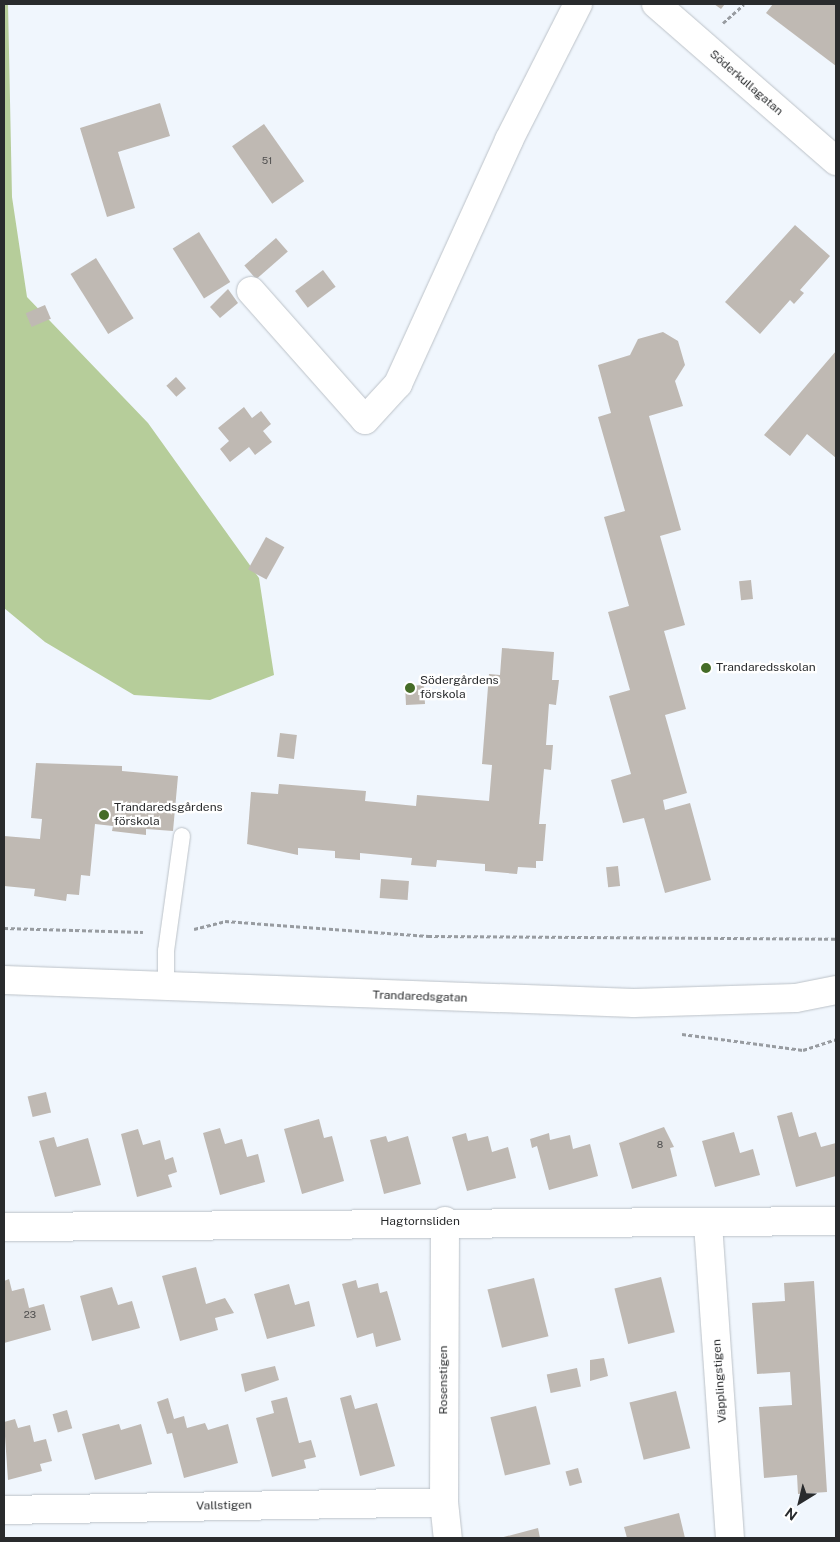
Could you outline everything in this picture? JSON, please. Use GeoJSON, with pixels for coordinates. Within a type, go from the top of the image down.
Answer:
{"type":"FeatureCollection","features":[{"type":"Feature","properties":{"kind":"street"},"geometry":{"type":"LineString","coordinates":[[251,291],[365,420],[398,384],[509,140],[578,4]]}},
{"type":"Feature","properties":{"kind":"street","name":"Söderkullagatan"},"geometry":{"type":"LineString","coordinates":[[656,4],[836,161]]}},
{"type":"Feature","properties":{"kind":"street","name":"Trandaredsgatan"},"geometry":{"type":"LineString","coordinates":[[4,980],[634,1003],[796,998],[836,990]]}},
{"type":"Feature","properties":{"kind":"street","name":"Hagtornsliden"},"geometry":{"type":"LineString","coordinates":[[4,1227],[446,1221],[708,1224],[836,1221]]}},
{"type":"Feature","properties":{"kind":"street","name":"Rosenstigen"},"geometry":{"type":"LineString","coordinates":[[446,1221],[444,1502],[448,1538]]}},
{"type":"Feature","properties":{"kind":"street","name":"Väpplingstigen"},"geometry":{"type":"LineString","coordinates":[[708,1224],[730,1538]]}},
{"type":"Feature","properties":{"kind":"street","name":"Vallstigen"},"geometry":{"type":"LineString","coordinates":[[4,1510],[444,1502]]}},
{"type":"Feature","properties":{"kind":"lane"},"geometry":{"type":"LineString","coordinates":[[166,986],[168,932],[182,836]]}},
{"type":"Feature","properties":{"kind":"path"},"geometry":{"type":"LineString","coordinates":[[4,928],[168,932],[225,920],[428,936],[836,939]]}},
{"type":"Feature","properties":{"kind":"green space"},"geometry":{"type":"Polygon","coordinates":[[[4,4],[8,4],[12,197],[27,297],[148,423],[259,578],[274,675],[210,700],[134,695],[45,642],[4,608],[4,4]]]}},
{"type":"Feature","properties":{"kind":"building"},"geometry":{"type":"Polygon","coordinates":[[[714,4],[725,4],[721,9],[714,4]]]}},
{"type":"Feature","properties":{"kind":"building"},"geometry":{"type":"Polygon","coordinates":[[[773,4],[836,4],[836,66],[766,13],[773,4]]]}},
{"type":"Feature","properties":{"kind":"building"},"geometry":{"type":"Polygon","coordinates":[[[160,103],[170,136],[118,152],[135,208],[107,217],[80,128],[160,103]]]}},
{"type":"Feature","properties":{"kind":"building"},"geometry":{"type":"Polygon","coordinates":[[[264,124],[304,181],[272,204],[232,146],[264,124]]]}},
{"type":"Feature","properties":{"kind":"building"},"geometry":{"type":"Polygon","coordinates":[[[795,225],[830,256],[800,290],[804,293],[794,304],[790,300],[760,334],[725,302],[795,225]]]}},
{"type":"Feature","properties":{"kind":"building"},"geometry":{"type":"Polygon","coordinates":[[[199,232],[230,282],[204,298],[173,248],[199,232]]]}},
{"type":"Feature","properties":{"kind":"building"},"geometry":{"type":"Polygon","coordinates":[[[276,238],[288,252],[256,279],[244,266],[276,238]]]}},
{"type":"Feature","properties":{"kind":"building"},"geometry":{"type":"Polygon","coordinates":[[[96,258],[134,318],[108,334],[71,274],[96,258]]]}},
{"type":"Feature","properties":{"kind":"building"},"geometry":{"type":"Polygon","coordinates":[[[323,270],[336,287],[308,308],[295,291],[323,270]]]}},
{"type":"Feature","properties":{"kind":"building"},"geometry":{"type":"Polygon","coordinates":[[[228,289],[238,303],[220,318],[210,307],[228,289]]]}},
{"type":"Feature","properties":{"kind":"building"},"geometry":{"type":"Polygon","coordinates":[[[45,305],[51,319],[32,327],[26,313],[45,305]]]}},
{"type":"Feature","properties":{"kind":"building"},"geometry":{"type":"Polygon","coordinates":[[[663,332],[678,341],[685,365],[675,381],[683,406],[649,416],[681,530],[660,536],[685,625],[664,631],[686,709],[665,715],[687,793],[663,800],[665,810],[690,803],[711,880],[665,893],[644,818],[623,823],[611,780],[631,774],[609,696],[630,690],[608,612],[629,606],[604,517],[625,511],[598,417],[611,413],[598,365],[630,355],[638,339],[663,332]]]}},
{"type":"Feature","properties":{"kind":"building"},"geometry":{"type":"Polygon","coordinates":[[[836,351],[836,458],[807,434],[790,456],[764,435],[836,351]]]}},
{"type":"Feature","properties":{"kind":"building"},"geometry":{"type":"Polygon","coordinates":[[[176,377],[186,388],[176,397],[166,386],[176,377]]]}},
{"type":"Feature","properties":{"kind":"building"},"geometry":{"type":"Polygon","coordinates":[[[244,407],[252,418],[261,411],[271,424],[263,431],[272,442],[255,455],[249,447],[230,462],[220,449],[229,441],[218,428],[244,407]]]}},
{"type":"Feature","properties":{"kind":"building"},"geometry":{"type":"Polygon","coordinates":[[[266,537],[284,547],[266,580],[248,569],[266,537]]]}},
{"type":"Feature","properties":{"kind":"building"},"geometry":{"type":"Polygon","coordinates":[[[751,580],[753,599],[741,600],[739,581],[751,580]]]}},
{"type":"Feature","properties":{"kind":"building"},"geometry":{"type":"Polygon","coordinates":[[[502,648],[554,652],[552,680],[559,680],[556,705],[549,704],[546,745],[553,745],[551,770],[544,769],[539,824],[546,824],[543,861],[536,861],[536,868],[518,867],[517,874],[485,871],[485,864],[437,860],[436,867],[411,865],[412,858],[360,853],[360,860],[335,858],[335,851],[298,848],[298,855],[247,844],[251,792],[278,794],[279,784],[366,791],[365,801],[416,806],[417,795],[489,801],[492,765],[482,764],[489,674],[500,675],[502,648]]]}},
{"type":"Feature","properties":{"kind":"building"},"geometry":{"type":"Polygon","coordinates":[[[424,685],[425,704],[406,705],[405,686],[424,685]]]}},
{"type":"Feature","properties":{"kind":"building"},"geometry":{"type":"Polygon","coordinates":[[[280,733],[297,735],[294,759],[277,757],[280,733]]]}},
{"type":"Feature","properties":{"kind":"building"},"geometry":{"type":"Polygon","coordinates":[[[36,763],[122,766],[122,771],[178,776],[173,831],[146,829],[146,835],[112,831],[113,826],[95,824],[90,876],[81,875],[79,895],[67,894],[66,901],[34,896],[35,889],[4,886],[4,836],[40,839],[42,819],[31,818],[36,763]]]}},
{"type":"Feature","properties":{"kind":"building"},"geometry":{"type":"Polygon","coordinates":[[[618,866],[620,886],[608,887],[606,867],[618,866]]]}},
{"type":"Feature","properties":{"kind":"building"},"geometry":{"type":"Polygon","coordinates":[[[381,879],[409,881],[408,900],[380,898],[381,879]]]}},
{"type":"Feature","properties":{"kind":"building"},"geometry":{"type":"Polygon","coordinates":[[[46,1092],[51,1112],[33,1117],[28,1097],[46,1092]]]}},
{"type":"Feature","properties":{"kind":"building"},"geometry":{"type":"Polygon","coordinates":[[[792,1112],[799,1137],[816,1132],[821,1147],[836,1143],[836,1176],[796,1187],[777,1116],[792,1112]]]}},
{"type":"Feature","properties":{"kind":"building"},"geometry":{"type":"Polygon","coordinates":[[[319,1119],[324,1138],[332,1136],[344,1181],[302,1194],[284,1129],[319,1119]]]}},
{"type":"Feature","properties":{"kind":"building"},"geometry":{"type":"Polygon","coordinates":[[[664,1127],[674,1147],[670,1148],[677,1176],[632,1189],[619,1143],[664,1127]]]}},
{"type":"Feature","properties":{"kind":"building"},"geometry":{"type":"Polygon","coordinates":[[[220,1128],[225,1144],[242,1139],[247,1157],[258,1154],[265,1182],[220,1195],[203,1133],[220,1128]]]}},
{"type":"Feature","properties":{"kind":"building"},"geometry":{"type":"Polygon","coordinates":[[[138,1129],[143,1145],[160,1140],[165,1160],[173,1157],[177,1172],[168,1175],[172,1187],[137,1197],[121,1134],[138,1129]]]}},
{"type":"Feature","properties":{"kind":"building"},"geometry":{"type":"Polygon","coordinates":[[[734,1132],[740,1153],[753,1149],[760,1175],[715,1187],[702,1141],[734,1132]]]}},
{"type":"Feature","properties":{"kind":"building"},"geometry":{"type":"Polygon","coordinates":[[[466,1133],[468,1141],[488,1136],[492,1152],[508,1147],[516,1178],[467,1191],[452,1137],[466,1133]]]}},
{"type":"Feature","properties":{"kind":"building"},"geometry":{"type":"Polygon","coordinates":[[[549,1133],[550,1140],[570,1135],[573,1149],[590,1144],[598,1176],[549,1190],[537,1146],[532,1148],[530,1139],[549,1133]]]}},
{"type":"Feature","properties":{"kind":"building"},"geometry":{"type":"Polygon","coordinates":[[[386,1136],[388,1142],[408,1136],[421,1184],[384,1194],[370,1140],[386,1136]]]}},
{"type":"Feature","properties":{"kind":"building"},"geometry":{"type":"Polygon","coordinates":[[[54,1137],[57,1147],[88,1138],[101,1185],[55,1197],[39,1141],[54,1137]]]}},
{"type":"Feature","properties":{"kind":"building"},"geometry":{"type":"Polygon","coordinates":[[[196,1267],[206,1304],[225,1298],[234,1313],[215,1318],[218,1330],[180,1341],[162,1276],[196,1267]]]}},
{"type":"Feature","properties":{"kind":"building"},"geometry":{"type":"Polygon","coordinates":[[[661,1277],[675,1332],[628,1344],[614,1289],[661,1277]]]}},
{"type":"Feature","properties":{"kind":"building"},"geometry":{"type":"Polygon","coordinates":[[[534,1278],[549,1336],[502,1348],[487,1290],[534,1278]]]}},
{"type":"Feature","properties":{"kind":"building"},"geometry":{"type":"Polygon","coordinates":[[[9,1279],[12,1291],[24,1288],[29,1308],[44,1304],[51,1330],[4,1343],[4,1281],[9,1279]]]}},
{"type":"Feature","properties":{"kind":"building"},"geometry":{"type":"Polygon","coordinates":[[[356,1280],[358,1288],[378,1283],[380,1293],[387,1291],[401,1340],[376,1347],[373,1333],[357,1338],[342,1284],[356,1280]]]}},
{"type":"Feature","properties":{"kind":"building"},"geometry":{"type":"Polygon","coordinates":[[[814,1281],[827,1492],[798,1494],[797,1475],[764,1478],[759,1407],[792,1405],[790,1372],[757,1374],[752,1303],[785,1301],[784,1283],[814,1281]]]}},
{"type":"Feature","properties":{"kind":"building"},"geometry":{"type":"Polygon","coordinates":[[[289,1284],[295,1305],[309,1301],[315,1326],[267,1339],[254,1294],[289,1284]]]}},
{"type":"Feature","properties":{"kind":"building"},"geometry":{"type":"Polygon","coordinates":[[[112,1287],[118,1305],[132,1301],[140,1328],[92,1341],[80,1296],[112,1287]]]}},
{"type":"Feature","properties":{"kind":"building"},"geometry":{"type":"Polygon","coordinates":[[[604,1358],[608,1376],[590,1381],[590,1360],[604,1358]]]}},
{"type":"Feature","properties":{"kind":"building"},"geometry":{"type":"Polygon","coordinates":[[[275,1366],[279,1380],[245,1392],[241,1374],[275,1366]]]}},
{"type":"Feature","properties":{"kind":"building"},"geometry":{"type":"Polygon","coordinates":[[[577,1368],[581,1387],[551,1393],[547,1374],[577,1368]]]}},
{"type":"Feature","properties":{"kind":"building"},"geometry":{"type":"Polygon","coordinates":[[[676,1391],[690,1448],[644,1460],[629,1403],[676,1391]]]}},
{"type":"Feature","properties":{"kind":"building"},"geometry":{"type":"Polygon","coordinates":[[[351,1395],[355,1409],[377,1403],[395,1466],[360,1476],[340,1398],[351,1395]]]}},
{"type":"Feature","properties":{"kind":"building"},"geometry":{"type":"Polygon","coordinates":[[[287,1397],[299,1443],[311,1440],[316,1457],[304,1460],[306,1468],[272,1477],[256,1418],[274,1413],[271,1401],[287,1397]]]}},
{"type":"Feature","properties":{"kind":"building"},"geometry":{"type":"Polygon","coordinates":[[[168,1398],[174,1419],[184,1416],[187,1428],[205,1423],[208,1430],[228,1424],[238,1463],[184,1478],[172,1433],[167,1434],[157,1402],[168,1398]]]}},
{"type":"Feature","properties":{"kind":"building"},"geometry":{"type":"Polygon","coordinates":[[[536,1406],[551,1464],[505,1476],[490,1417],[536,1406]]]}},
{"type":"Feature","properties":{"kind":"building"},"geometry":{"type":"Polygon","coordinates":[[[67,1410],[72,1428],[58,1432],[53,1414],[67,1410]]]}},
{"type":"Feature","properties":{"kind":"building"},"geometry":{"type":"Polygon","coordinates":[[[15,1419],[18,1428],[30,1425],[34,1442],[46,1439],[52,1461],[40,1464],[42,1471],[8,1480],[4,1422],[15,1419]]]}},
{"type":"Feature","properties":{"kind":"building"},"geometry":{"type":"Polygon","coordinates":[[[119,1424],[121,1430],[141,1424],[152,1464],[95,1480],[82,1434],[119,1424]]]}},
{"type":"Feature","properties":{"kind":"building"},"geometry":{"type":"Polygon","coordinates":[[[578,1468],[582,1482],[570,1486],[566,1472],[578,1468]]]}},
{"type":"Feature","properties":{"kind":"building"},"geometry":{"type":"Polygon","coordinates":[[[679,1513],[685,1538],[627,1538],[624,1527],[679,1513]]]}},
{"type":"Feature","properties":{"kind":"building"},"geometry":{"type":"Polygon","coordinates":[[[538,1528],[540,1538],[500,1538],[538,1528]]]}},
{"type":"Feature","properties":{"kind":"place","name":"Trandaredsskolan"},"geometry":{"type":"Point","coordinates":[706,668]}},
{"type":"Feature","properties":{"kind":"place","name":"Södergårdens förskola"},"geometry":{"type":"Point","coordinates":[410,688]}},
{"type":"Feature","properties":{"kind":"place","name":"Trandaredsgårdens förskola"},"geometry":{"type":"Point","coordinates":[104,815]}}]}
